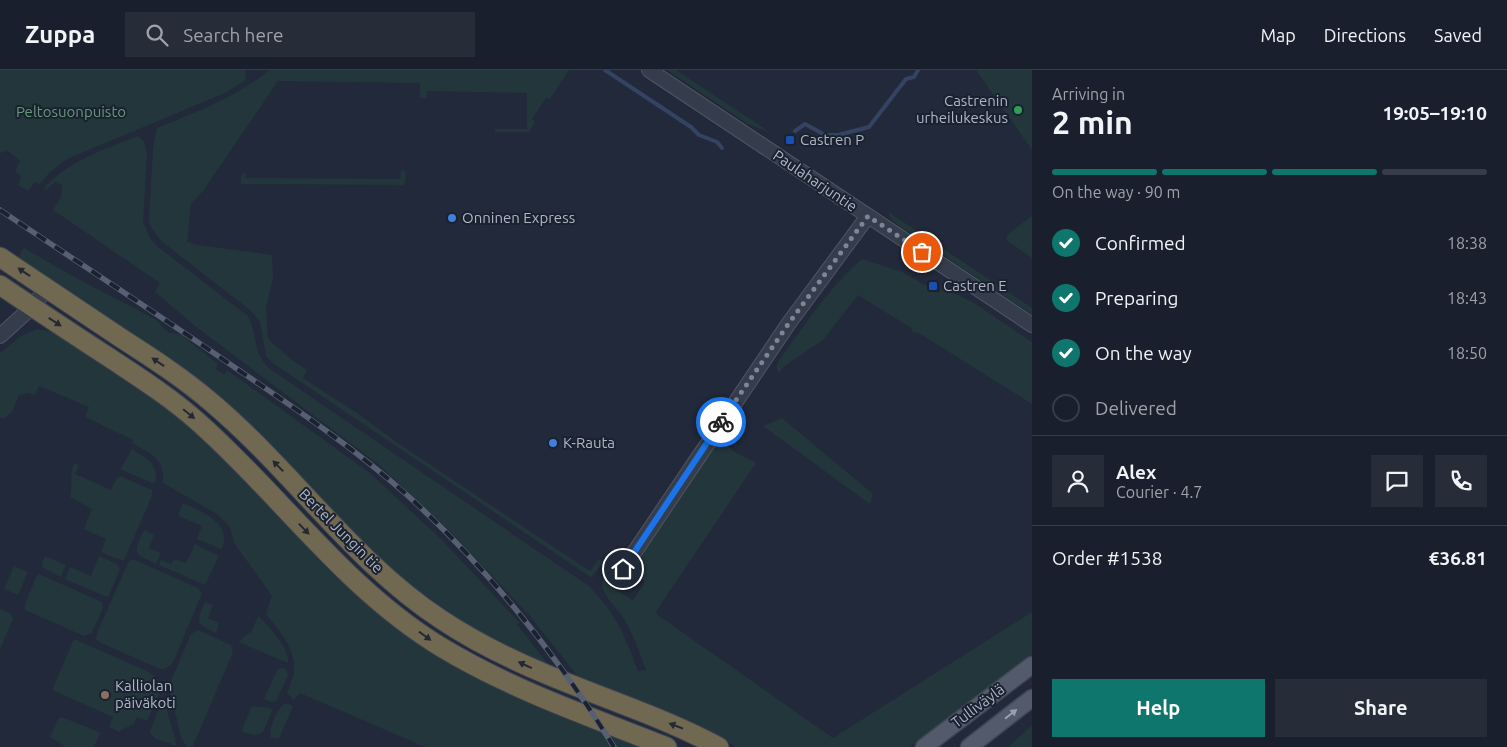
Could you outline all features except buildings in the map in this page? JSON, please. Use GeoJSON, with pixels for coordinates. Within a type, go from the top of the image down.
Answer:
{"type":"FeatureCollection","features":[{"type":"Feature","properties":{"kind":"highway","name":"Bertel Jungin tie"},"geometry":{"type":"LineString","coordinates":[[0,257],[176,374],[211,402],[248,436],[354,546],[399,587],[442,620],[493,650],[546,674],[691,732],[720,747]]}},
{"type":"Feature","properties":{"kind":"highway","name":"Bertel Jungin tie"},"geometry":{"type":"LineString","coordinates":[[0,285],[160,391],[196,420],[228,450],[346,572],[392,612],[440,647],[484,672],[538,697],[667,747]]}},
{"type":"Feature","properties":{"kind":"main road","name":"Tulliväylä"},"geometry":{"type":"LineString","coordinates":[[924,747],[1032,665]]}},
{"type":"Feature","properties":{"kind":"main road","name":"Tulliväylä"},"geometry":{"type":"LineString","coordinates":[[969,747],[1032,698]]}},
{"type":"Feature","properties":{"kind":"street","name":"Paulaharjuntie"},"geometry":{"type":"LineString","coordinates":[[649,70],[1032,325]]}},
{"type":"Feature","properties":{"kind":"street"},"geometry":{"type":"LineString","coordinates":[[623,569],[789,323],[868,216]]}},
{"type":"Feature","properties":{"kind":"street"},"geometry":{"type":"LineString","coordinates":[[0,336],[32,307],[47,288]]}},
{"type":"Feature","properties":{"kind":"green space","name":"Peltosuonpuisto"},"geometry":{"type":"Polygon","coordinates":[[[0,70],[245,70],[246,80],[225,93],[67,159],[50,172],[40,184],[35,182],[28,191],[18,185],[21,176],[15,171],[20,161],[8,151],[0,153],[0,70]]]}},
{"type":"Feature","properties":{"kind":"green space"},"geometry":{"type":"Polygon","coordinates":[[[270,70],[569,70],[550,99],[546,98],[532,119],[535,122],[529,132],[495,132],[495,129],[527,129],[527,93],[427,91],[427,98],[420,98],[420,83],[278,81],[203,191],[191,204],[187,242],[272,255],[273,278],[266,308],[268,339],[292,360],[307,370],[303,378],[590,571],[599,559],[603,562],[592,577],[274,364],[266,356],[260,322],[251,311],[161,241],[151,227],[149,221],[153,148],[157,128],[230,96],[270,70]]]}},
{"type":"Feature","properties":{"kind":"green space"},"geometry":{"type":"Polygon","coordinates":[[[667,70],[676,70],[771,133],[748,124],[667,70]]]}},
{"type":"Feature","properties":{"kind":"green space","name":"Castrenin urheilukeskus"},"geometry":{"type":"Polygon","coordinates":[[[976,70],[1032,70],[1032,150],[976,70]]]}},
{"type":"Feature","properties":{"kind":"green space"},"geometry":{"type":"Polygon","coordinates":[[[138,136],[144,142],[147,153],[143,222],[150,238],[157,246],[248,316],[253,328],[258,351],[268,367],[589,586],[606,606],[619,626],[638,671],[646,670],[622,616],[605,594],[602,585],[603,577],[608,569],[610,573],[606,583],[632,600],[634,599],[645,582],[636,572],[637,560],[717,441],[724,440],[733,451],[756,463],[655,613],[833,738],[1032,612],[1032,654],[910,747],[736,747],[696,725],[579,678],[529,615],[450,531],[378,464],[195,326],[155,292],[160,283],[53,210],[61,197],[62,185],[55,182],[46,190],[44,188],[54,178],[76,163],[100,151],[138,136]]]}},
{"type":"Feature","properties":{"kind":"green space"},"geometry":{"type":"Polygon","coordinates":[[[401,170],[406,172],[403,185],[241,184],[241,176],[245,171],[245,178],[400,179],[401,170]]]}},
{"type":"Feature","properties":{"kind":"green space"},"geometry":{"type":"Polygon","coordinates":[[[890,213],[1032,308],[1032,315],[898,225],[888,214],[890,213]]]}},
{"type":"Feature","properties":{"kind":"green space"},"geometry":{"type":"Polygon","coordinates":[[[1032,216],[1032,258],[1006,240],[1008,234],[1032,216]]]}},
{"type":"Feature","properties":{"kind":"green space"},"geometry":{"type":"Polygon","coordinates":[[[24,248],[158,321],[170,333],[180,334],[218,364],[216,369],[224,374],[227,370],[370,473],[441,539],[519,622],[517,624],[550,667],[469,626],[404,580],[361,542],[184,370],[18,257],[24,248]]]}},
{"type":"Feature","properties":{"kind":"green space"},"geometry":{"type":"Polygon","coordinates":[[[862,259],[902,272],[939,293],[942,288],[971,301],[1032,342],[1032,404],[922,335],[912,331],[911,328],[858,295],[823,340],[783,367],[779,373],[777,365],[779,360],[808,320],[828,294],[862,259]]]}},
{"type":"Feature","properties":{"kind":"green space"},"geometry":{"type":"Polygon","coordinates":[[[37,329],[56,333],[159,400],[217,451],[377,610],[646,747],[425,747],[300,693],[294,700],[287,693],[294,673],[292,654],[281,633],[266,614],[272,596],[234,543],[230,527],[217,514],[163,483],[162,467],[159,462],[151,454],[132,443],[133,440],[85,417],[89,407],[39,386],[35,395],[28,393],[19,395],[12,412],[3,419],[0,417],[0,353],[21,336],[37,329]]]}},
{"type":"Feature","properties":{"kind":"green space"},"geometry":{"type":"Polygon","coordinates":[[[782,418],[873,494],[870,504],[763,426],[782,418]]]}},
{"type":"Feature","properties":{"kind":"green space"},"geometry":{"type":"Polygon","coordinates":[[[132,449],[153,465],[156,481],[152,483],[122,470],[121,468],[132,449]]]}},
{"type":"Feature","properties":{"kind":"green space"},"geometry":{"type":"Polygon","coordinates":[[[74,463],[79,465],[75,474],[111,490],[116,479],[120,476],[152,490],[152,496],[124,560],[101,552],[106,539],[84,529],[92,509],[70,497],[74,463]]]}},
{"type":"Feature","properties":{"kind":"green space"},"geometry":{"type":"Polygon","coordinates":[[[183,503],[206,514],[220,526],[224,540],[221,549],[197,539],[202,526],[178,516],[183,503]]]}},
{"type":"Feature","properties":{"kind":"green space"},"geometry":{"type":"Polygon","coordinates":[[[144,530],[154,535],[149,548],[161,553],[156,564],[142,557],[137,552],[144,530]]]}},
{"type":"Feature","properties":{"kind":"green space"},"geometry":{"type":"Polygon","coordinates":[[[195,544],[219,556],[205,585],[159,565],[161,560],[171,564],[174,559],[186,563],[195,544]]]}},
{"type":"Feature","properties":{"kind":"green space"},"geometry":{"type":"Polygon","coordinates":[[[45,556],[66,565],[61,577],[43,568],[42,563],[45,556]]]}},
{"type":"Feature","properties":{"kind":"green space"},"geometry":{"type":"Polygon","coordinates":[[[99,556],[117,564],[120,569],[107,597],[65,579],[70,567],[91,576],[99,556]]]}},
{"type":"Feature","properties":{"kind":"green space"},"geometry":{"type":"Polygon","coordinates":[[[133,559],[198,588],[202,593],[173,663],[164,669],[160,669],[101,643],[96,639],[128,563],[133,559]]]}},
{"type":"Feature","properties":{"kind":"green space"},"geometry":{"type":"Polygon","coordinates":[[[14,566],[28,572],[18,595],[4,589],[14,566]]]}},
{"type":"Feature","properties":{"kind":"green space"},"geometry":{"type":"Polygon","coordinates":[[[39,574],[102,602],[103,608],[92,633],[84,636],[25,610],[25,604],[39,574]]]}},
{"type":"Feature","properties":{"kind":"green space"},"geometry":{"type":"Polygon","coordinates":[[[205,602],[213,605],[208,618],[219,623],[216,633],[204,627],[199,621],[205,602]]]}},
{"type":"Feature","properties":{"kind":"green space"},"geometry":{"type":"Polygon","coordinates":[[[0,609],[10,613],[13,619],[0,649],[0,609]]]}},
{"type":"Feature","properties":{"kind":"green space"},"geometry":{"type":"Polygon","coordinates":[[[258,616],[273,631],[282,645],[288,658],[288,663],[238,642],[251,633],[258,616]]]}},
{"type":"Feature","properties":{"kind":"green space"},"geometry":{"type":"Polygon","coordinates":[[[198,630],[231,645],[233,652],[193,746],[187,747],[181,738],[169,686],[191,634],[198,630]]]}},
{"type":"Feature","properties":{"kind":"green space"},"geometry":{"type":"Polygon","coordinates":[[[74,639],[147,671],[154,676],[160,692],[147,721],[137,717],[134,724],[120,732],[109,727],[113,717],[52,690],[74,639]]]}},
{"type":"Feature","properties":{"kind":"green space"},"geometry":{"type":"Polygon","coordinates":[[[286,669],[288,675],[277,700],[272,702],[264,699],[277,670],[286,669]]]}},
{"type":"Feature","properties":{"kind":"green space"},"geometry":{"type":"Polygon","coordinates":[[[161,703],[165,703],[177,746],[154,738],[150,732],[161,703]]]}},
{"type":"Feature","properties":{"kind":"green space"},"geometry":{"type":"Polygon","coordinates":[[[286,703],[293,706],[279,739],[271,738],[270,734],[274,719],[279,709],[286,703]]]}},
{"type":"Feature","properties":{"kind":"green space"},"geometry":{"type":"Polygon","coordinates":[[[252,706],[271,708],[272,711],[263,732],[255,735],[241,731],[252,706]]]}},
{"type":"Feature","properties":{"kind":"green space"},"geometry":{"type":"Polygon","coordinates":[[[62,717],[99,732],[100,734],[94,747],[66,747],[50,737],[58,719],[62,717]]]}},
{"type":"Feature","properties":{"kind":"green space"},"geometry":{"type":"Polygon","coordinates":[[[1032,725],[1032,747],[1008,747],[1032,725]]]}},
{"type":"Feature","properties":{"kind":"waterway"},"geometry":{"type":"LineString","coordinates":[[605,70],[691,127],[699,135],[717,142],[722,148]]}},
{"type":"Feature","properties":{"kind":"waterway"},"geometry":{"type":"LineString","coordinates":[[795,131],[805,124],[825,135],[838,135],[869,127],[906,79],[914,77],[918,70]]}},
{"type":"Feature","properties":{"kind":"railway"},"geometry":{"type":"LineString","coordinates":[[0,210],[303,414],[366,461],[407,495],[437,523],[493,582],[569,679],[614,747]]}},
{"type":"Feature","properties":{"kind":"way so far"},"geometry":{"type":"LineString","coordinates":[[721,422],[789,323],[868,216],[922,252]]}},
{"type":"Feature","properties":{"kind":"place","name":"Castrenin urheilukeskus"},"geometry":{"type":"Point","coordinates":[1018,110]}},
{"type":"Feature","properties":{"kind":"place","name":"Castren P"},"geometry":{"type":"Point","coordinates":[790,140]}},
{"type":"Feature","properties":{"kind":"place","name":"Onninen Express"},"geometry":{"type":"Point","coordinates":[452,218]}},
{"type":"Feature","properties":{"kind":"place","name":"Castren E"},"geometry":{"type":"Point","coordinates":[933,286]}},
{"type":"Feature","properties":{"kind":"place","name":"K-Rauta"},"geometry":{"type":"Point","coordinates":[553,443]}},
{"type":"Feature","properties":{"kind":"place","name":"Kalliolan päiväkoti"},"geometry":{"type":"Point","coordinates":[105,695]}},
{"type":"Feature","properties":{"kind":"route"},"geometry":{"type":"LineString","coordinates":[[623,569],[721,422]]}}]}
